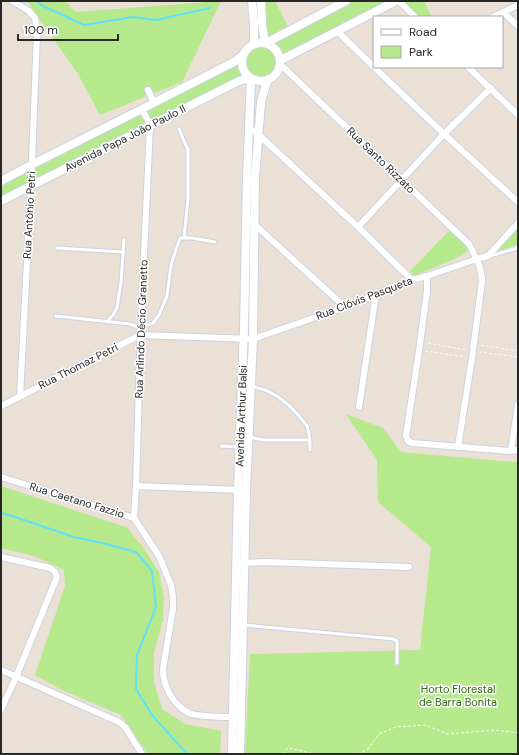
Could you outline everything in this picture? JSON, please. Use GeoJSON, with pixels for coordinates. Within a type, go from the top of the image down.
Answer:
{"type":"FeatureCollection","features":[{"type":"Feature","properties":{"kind":"main road"},"geometry":{"type":"LineString","coordinates":[[252,1],[254,44]]}},
{"type":"Feature","properties":{"kind":"main road"},"geometry":{"type":"LineString","coordinates":[[260,1],[265,43]]}},
{"type":"Feature","properties":{"kind":"main road"},"geometry":{"type":"LineString","coordinates":[[265,43],[346,1]]}},
{"type":"Feature","properties":{"kind":"main road"},"geometry":{"type":"LineString","coordinates":[[281,62],[337,31],[397,1]]}},
{"type":"Feature","properties":{"kind":"main road"},"geometry":{"type":"LineString","coordinates":[[265,43],[276,49],[281,62],[277,73],[273,78],[268,81],[255,81],[245,73],[242,67],[242,60],[247,49],[254,44],[265,43]]}},
{"type":"Feature","properties":{"kind":"main road","name":"Avenida Papa João Paulo II"},"geometry":{"type":"LineString","coordinates":[[1,181],[234,62],[244,54]]}},
{"type":"Feature","properties":{"kind":"main road","name":"Avenida Papa João Paulo II"},"geometry":{"type":"LineString","coordinates":[[1,201],[239,81],[250,78]]}},
{"type":"Feature","properties":{"kind":"main road","name":"Avenida Arthur Balsi"},"geometry":{"type":"LineString","coordinates":[[240,754],[237,717],[236,562],[242,490],[249,436],[244,339],[250,78]]}},
{"type":"Feature","properties":{"kind":"main road","name":"Avenida Arthur Balsi"},"geometry":{"type":"LineString","coordinates":[[232,754],[237,717],[244,625],[245,563],[240,447],[253,339],[255,178],[261,102],[268,81]]}},
{"type":"Feature","properties":{"kind":"street","name":"Rua Antônio Petri"},"geometry":{"type":"LineString","coordinates":[[12,1],[29,11],[35,18],[37,34],[20,396]]}},
{"type":"Feature","properties":{"kind":"street"},"geometry":{"type":"LineString","coordinates":[[397,1],[414,16]]}},
{"type":"Feature","properties":{"kind":"street"},"geometry":{"type":"LineString","coordinates":[[495,16],[518,5]]}},
{"type":"Feature","properties":{"kind":"street"},"geometry":{"type":"LineString","coordinates":[[503,12],[518,26]]}},
{"type":"Feature","properties":{"kind":"street"},"geometry":{"type":"LineString","coordinates":[[337,31],[373,66]]}},
{"type":"Feature","properties":{"kind":"street","name":"Rua Santo Rizzato"},"geometry":{"type":"LineString","coordinates":[[281,62],[469,244],[477,259],[482,273],[482,281],[458,447]]}},
{"type":"Feature","properties":{"kind":"street"},"geometry":{"type":"LineString","coordinates":[[375,68],[518,202]]}},
{"type":"Feature","properties":{"kind":"street"},"geometry":{"type":"LineString","coordinates":[[469,68],[518,115]]}},
{"type":"Feature","properties":{"kind":"street"},"geometry":{"type":"LineString","coordinates":[[358,227],[444,134],[491,88]]}},
{"type":"Feature","properties":{"kind":"street"},"geometry":{"type":"LineString","coordinates":[[148,90],[154,103]]}},
{"type":"Feature","properties":{"kind":"street"},"geometry":{"type":"LineString","coordinates":[[142,109],[150,126]]}},
{"type":"Feature","properties":{"kind":"street","name":"Rua Arlindo Décio Granetto"},"geometry":{"type":"LineString","coordinates":[[134,518],[140,335],[150,126]]}},
{"type":"Feature","properties":{"kind":"street"},"geometry":{"type":"LineString","coordinates":[[249,128],[259,135],[358,227],[412,280]]}},
{"type":"Feature","properties":{"kind":"street"},"geometry":{"type":"LineString","coordinates":[[246,218],[345,307]]}},
{"type":"Feature","properties":{"kind":"street"},"geometry":{"type":"LineString","coordinates":[[488,256],[518,223]]}},
{"type":"Feature","properties":{"kind":"street","name":"Rua Clóvis Pasqueta"},"geometry":{"type":"LineString","coordinates":[[253,339],[345,307],[412,280],[488,256]]}},
{"type":"Feature","properties":{"kind":"street"},"geometry":{"type":"LineString","coordinates":[[427,276],[427,291],[420,351],[406,436],[408,441],[412,443],[458,447],[511,451],[518,450]]}},
{"type":"Feature","properties":{"kind":"street"},"geometry":{"type":"LineString","coordinates":[[359,406],[376,294]]}},
{"type":"Feature","properties":{"kind":"street","name":"Rua Thomaz Petri"},"geometry":{"type":"LineString","coordinates":[[1,406],[140,335],[253,339]]}},
{"type":"Feature","properties":{"kind":"street"},"geometry":{"type":"LineString","coordinates":[[511,451],[518,404]]}},
{"type":"Feature","properties":{"kind":"street","name":"Rua Caetano Fazzio"},"geometry":{"type":"LineString","coordinates":[[1,477],[134,518],[159,556],[171,585],[173,608],[163,669],[167,689],[179,706],[188,712],[200,715],[237,717]]}},
{"type":"Feature","properties":{"kind":"street"},"geometry":{"type":"LineString","coordinates":[[136,486],[242,490]]}},
{"type":"Feature","properties":{"kind":"street"},"geometry":{"type":"LineString","coordinates":[[1,557],[50,568],[55,572],[57,578],[1,710]]}},
{"type":"Feature","properties":{"kind":"street"},"geometry":{"type":"LineString","coordinates":[[236,562],[409,567]]}},
{"type":"Feature","properties":{"kind":"street"},"geometry":{"type":"LineString","coordinates":[[1,670],[119,722],[125,727],[142,754]]}},
{"type":"Feature","properties":{"kind":"lane"},"geometry":{"type":"LineString","coordinates":[[179,129],[188,150],[188,199],[184,238]]}},
{"type":"Feature","properties":{"kind":"lane"},"geometry":{"type":"LineString","coordinates":[[56,316],[141,325],[153,323],[159,316],[166,296],[171,265],[180,238],[215,242]]}},
{"type":"Feature","properties":{"kind":"lane"},"geometry":{"type":"LineString","coordinates":[[107,322],[117,308],[121,282],[124,240]]}},
{"type":"Feature","properties":{"kind":"lane"},"geometry":{"type":"LineString","coordinates":[[57,248],[123,252]]}},
{"type":"Feature","properties":{"kind":"lane"},"geometry":{"type":"LineString","coordinates":[[488,256],[518,248]]}},
{"type":"Feature","properties":{"kind":"lane"},"geometry":{"type":"LineString","coordinates":[[130,324],[141,325]]}},
{"type":"Feature","properties":{"kind":"lane"},"geometry":{"type":"LineString","coordinates":[[247,387],[258,388],[273,394],[290,405],[306,425],[310,436],[310,450]]}},
{"type":"Feature","properties":{"kind":"lane"},"geometry":{"type":"LineString","coordinates":[[249,436],[263,440],[310,440]]}},
{"type":"Feature","properties":{"kind":"lane"},"geometry":{"type":"LineString","coordinates":[[221,446],[240,447]]}},
{"type":"Feature","properties":{"kind":"lane"},"geometry":{"type":"LineString","coordinates":[[244,625],[394,639],[397,642],[396,662]]}},
{"type":"Feature","properties":{"kind":"path"},"geometry":{"type":"LineString","coordinates":[[421,342],[518,357]]}},
{"type":"Feature","properties":{"kind":"path"},"geometry":{"type":"LineString","coordinates":[[474,344],[518,351]]}},
{"type":"Feature","properties":{"kind":"path"},"geometry":{"type":"LineString","coordinates":[[420,351],[472,358]]}},
{"type":"Feature","properties":{"kind":"path"},"geometry":{"type":"LineString","coordinates":[[358,754],[368,749],[379,734],[396,727],[425,725],[448,734],[495,730],[518,733]]}},
{"type":"Feature","properties":{"kind":"path"},"geometry":{"type":"LineString","coordinates":[[282,754],[288,748],[312,754]]}},
{"type":"Feature","properties":{"kind":"green space"},"geometry":{"type":"Polygon","coordinates":[[[27,1],[65,1],[76,12],[221,1],[182,82],[100,115],[78,74],[27,1]]]}},
{"type":"Feature","properties":{"kind":"green space"},"geometry":{"type":"Polygon","coordinates":[[[261,1],[275,1],[288,27],[267,38],[261,1]]]}},
{"type":"Feature","properties":{"kind":"green space"},"geometry":{"type":"Polygon","coordinates":[[[351,1],[389,1],[281,59],[277,49],[270,43],[277,39],[351,1]]]}},
{"type":"Feature","properties":{"kind":"green space"},"geometry":{"type":"Polygon","coordinates":[[[402,1],[424,1],[432,16],[419,16],[402,1]]]}},
{"type":"Feature","properties":{"kind":"green space"},"geometry":{"type":"Polygon","coordinates":[[[262,44],[275,49],[280,62],[275,75],[262,80],[249,75],[244,62],[249,49],[262,44]]]}},
{"type":"Feature","properties":{"kind":"green space"},"geometry":{"type":"Polygon","coordinates":[[[240,59],[240,69],[244,77],[151,124],[143,110],[240,59]]]}},
{"type":"Feature","properties":{"kind":"green space"},"geometry":{"type":"Polygon","coordinates":[[[142,110],[150,125],[32,184],[32,165],[142,110]]]}},
{"type":"Feature","properties":{"kind":"green space"},"geometry":{"type":"Polygon","coordinates":[[[31,166],[30,185],[1,200],[1,182],[31,166]]]}},
{"type":"Feature","properties":{"kind":"green space"},"geometry":{"type":"Polygon","coordinates":[[[518,228],[518,244],[493,253],[518,228]]]}},
{"type":"Feature","properties":{"kind":"green space"},"geometry":{"type":"Polygon","coordinates":[[[449,231],[468,248],[468,250],[459,257],[414,276],[410,271],[449,231]]]}},
{"type":"Feature","properties":{"kind":"green space","name":"Horto Florestal de Barra Bonita"},"geometry":{"type":"Polygon","coordinates":[[[346,414],[383,428],[401,452],[514,462],[518,461],[518,754],[245,754],[250,654],[420,650],[431,547],[378,502],[377,460],[346,414]]]}},
{"type":"Feature","properties":{"kind":"green space"},"geometry":{"type":"Polygon","coordinates":[[[1,486],[126,527],[142,546],[159,572],[164,598],[163,620],[154,652],[154,683],[162,709],[185,724],[221,731],[220,754],[148,754],[121,715],[62,690],[35,675],[65,586],[64,570],[34,556],[1,548],[1,486]]]}},
{"type":"Feature","properties":{"kind":"waterway"},"geometry":{"type":"LineString","coordinates":[[36,1],[41,5],[84,25],[133,17],[156,20],[210,8]]}},
{"type":"Feature","properties":{"kind":"waterway"},"geometry":{"type":"LineString","coordinates":[[1,513],[74,537],[136,552],[152,571],[156,607],[137,655],[136,689],[152,715],[187,754]]}}]}
